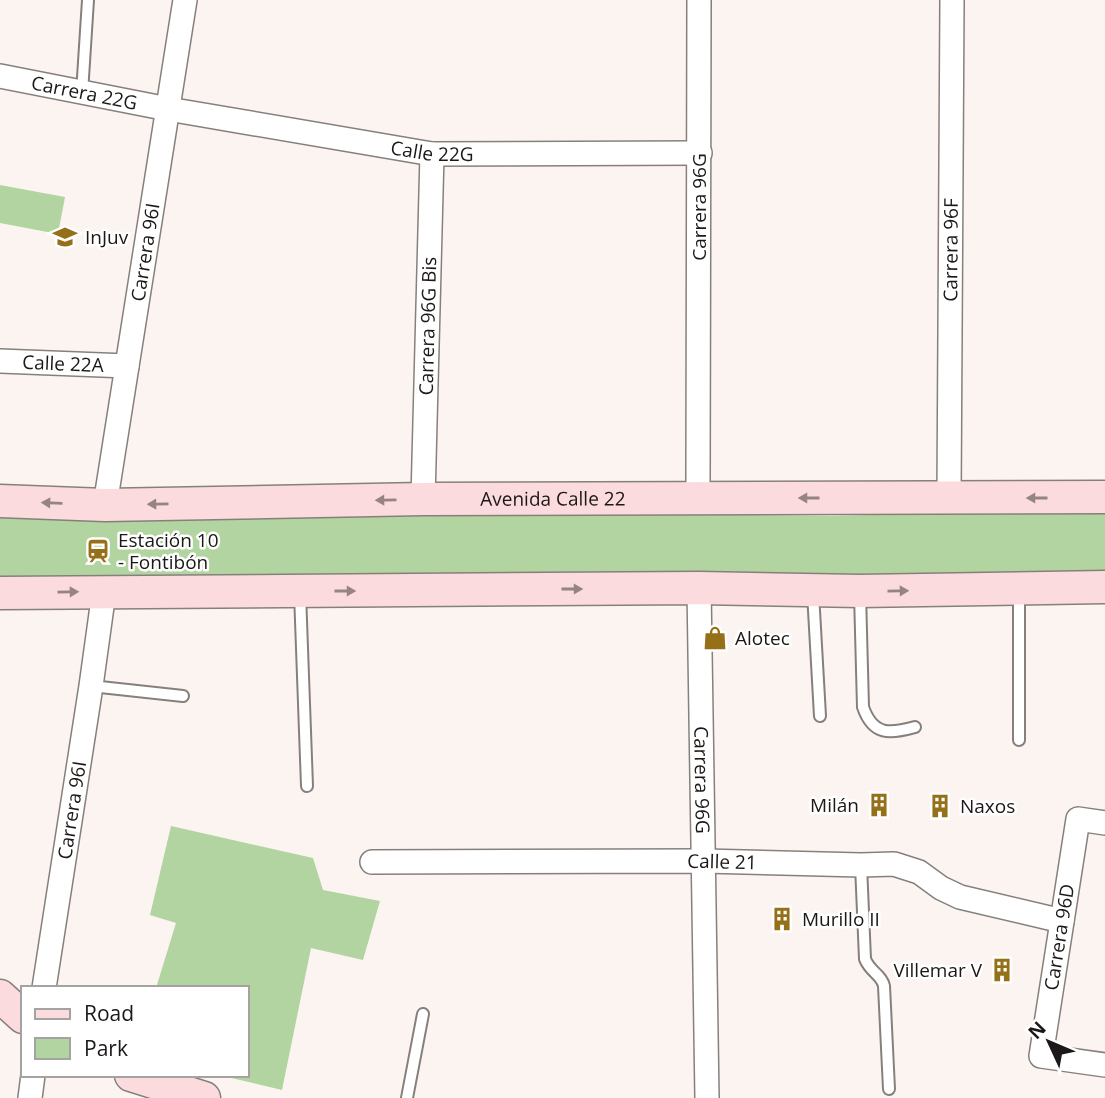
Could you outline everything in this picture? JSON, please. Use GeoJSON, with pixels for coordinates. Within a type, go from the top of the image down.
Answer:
{"type":"FeatureCollection","features":[{"type":"Feature","properties":{"kind":"main road","name":"Avenida Calle 22"},"geometry":{"type":"LineString","coordinates":[[0,501],[105,505],[423,499],[1105,497]]}},
{"type":"Feature","properties":{"kind":"main road"},"geometry":{"type":"LineString","coordinates":[[0,593],[699,588],[860,591],[1105,587]]}},
{"type":"Feature","properties":{"kind":"main road"},"geometry":{"type":"LineString","coordinates":[[0,996],[21,1015]]}},
{"type":"Feature","properties":{"kind":"main road"},"geometry":{"type":"LineString","coordinates":[[137,1077],[205,1098]]}},
{"type":"Feature","properties":{"kind":"street","name":"Carrera 96I"},"geometry":{"type":"LineString","coordinates":[[105,505],[185,0]]}},
{"type":"Feature","properties":{"kind":"street","name":"Carrera 96G"},"geometry":{"type":"LineString","coordinates":[[699,0],[698,484],[701,498]]}},
{"type":"Feature","properties":{"kind":"street","name":"Carrera 96F"},"geometry":{"type":"LineString","coordinates":[[949,498],[951,0]]}},
{"type":"Feature","properties":{"kind":"street","name":"Carrera 22G"},"geometry":{"type":"LineString","coordinates":[[0,76],[167,109]]}},
{"type":"Feature","properties":{"kind":"street","name":"Calle 22G"},"geometry":{"type":"LineString","coordinates":[[167,109],[432,154],[700,153]]}},
{"type":"Feature","properties":{"kind":"street","name":"Carrera 96G Bis"},"geometry":{"type":"LineString","coordinates":[[423,499],[432,154]]}},
{"type":"Feature","properties":{"kind":"street","name":"Calle 22A"},"geometry":{"type":"LineString","coordinates":[[0,361],[127,366]]}},
{"type":"Feature","properties":{"kind":"street","name":"Carrera 96G"},"geometry":{"type":"LineString","coordinates":[[699,588],[708,1098]]}},
{"type":"Feature","properties":{"kind":"street","name":"Carrera 96I"},"geometry":{"type":"LineString","coordinates":[[44,986],[104,592]]}},
{"type":"Feature","properties":{"kind":"street","name":"Carrera 96D"},"geometry":{"type":"LineString","coordinates":[[1105,823],[1077,819],[1041,1056],[1105,1065]]}},
{"type":"Feature","properties":{"kind":"street","name":"Calle 21"},"geometry":{"type":"LineString","coordinates":[[372,862],[704,861],[894,864],[919,872],[941,888],[960,897],[1062,921]]}},
{"type":"Feature","properties":{"kind":"street"},"geometry":{"type":"LineString","coordinates":[[30,1098],[33,1077]]}},
{"type":"Feature","properties":{"kind":"lane"},"geometry":{"type":"LineString","coordinates":[[82,93],[88,0]]}},
{"type":"Feature","properties":{"kind":"lane"},"geometry":{"type":"LineString","coordinates":[[1019,588],[1019,740]]}},
{"type":"Feature","properties":{"kind":"lane"},"geometry":{"type":"LineString","coordinates":[[813,590],[820,716]]}},
{"type":"Feature","properties":{"kind":"lane"},"geometry":{"type":"LineString","coordinates":[[300,591],[307,786]]}},
{"type":"Feature","properties":{"kind":"lane"},"geometry":{"type":"LineString","coordinates":[[860,591],[863,707],[867,719],[878,729],[893,732],[915,727]]}},
{"type":"Feature","properties":{"kind":"lane"},"geometry":{"type":"LineString","coordinates":[[91,686],[183,696]]}},
{"type":"Feature","properties":{"kind":"lane"},"geometry":{"type":"LineString","coordinates":[[861,864],[865,959],[884,983],[889,1089]]}},
{"type":"Feature","properties":{"kind":"lane"},"geometry":{"type":"LineString","coordinates":[[407,1098],[423,1014]]}},
{"type":"Feature","properties":{"kind":"green space"},"geometry":{"type":"Polygon","coordinates":[[[0,185],[65,197],[58,234],[0,223],[0,185]]]}},
{"type":"Feature","properties":{"kind":"green space"},"geometry":{"type":"Polygon","coordinates":[[[1105,509],[1105,575],[0,576],[0,513],[451,512],[831,516],[1105,509]]]}},
{"type":"Feature","properties":{"kind":"green space"},"geometry":{"type":"Polygon","coordinates":[[[171,826],[313,858],[323,890],[380,901],[363,960],[311,948],[282,1090],[227,1077],[248,1077],[248,986],[157,986],[176,923],[150,915],[171,826]]]}},
{"type":"Feature","properties":{"kind":"place","name":"InJuv"},"geometry":{"type":"Point","coordinates":[65,237]}},
{"type":"Feature","properties":{"kind":"place","name":"Estación 10 - Fontibón"},"geometry":{"type":"Point","coordinates":[98,551]}},
{"type":"Feature","properties":{"kind":"place","name":"Alotec"},"geometry":{"type":"Point","coordinates":[715,638]}},
{"type":"Feature","properties":{"kind":"place","name":"Milán"},"geometry":{"type":"Point","coordinates":[879,805]}},
{"type":"Feature","properties":{"kind":"place","name":"Naxos"},"geometry":{"type":"Point","coordinates":[940,806]}},
{"type":"Feature","properties":{"kind":"place","name":"Murillo II"},"geometry":{"type":"Point","coordinates":[782,919]}},
{"type":"Feature","properties":{"kind":"place","name":"Villemar V"},"geometry":{"type":"Point","coordinates":[1002,970]}}]}
